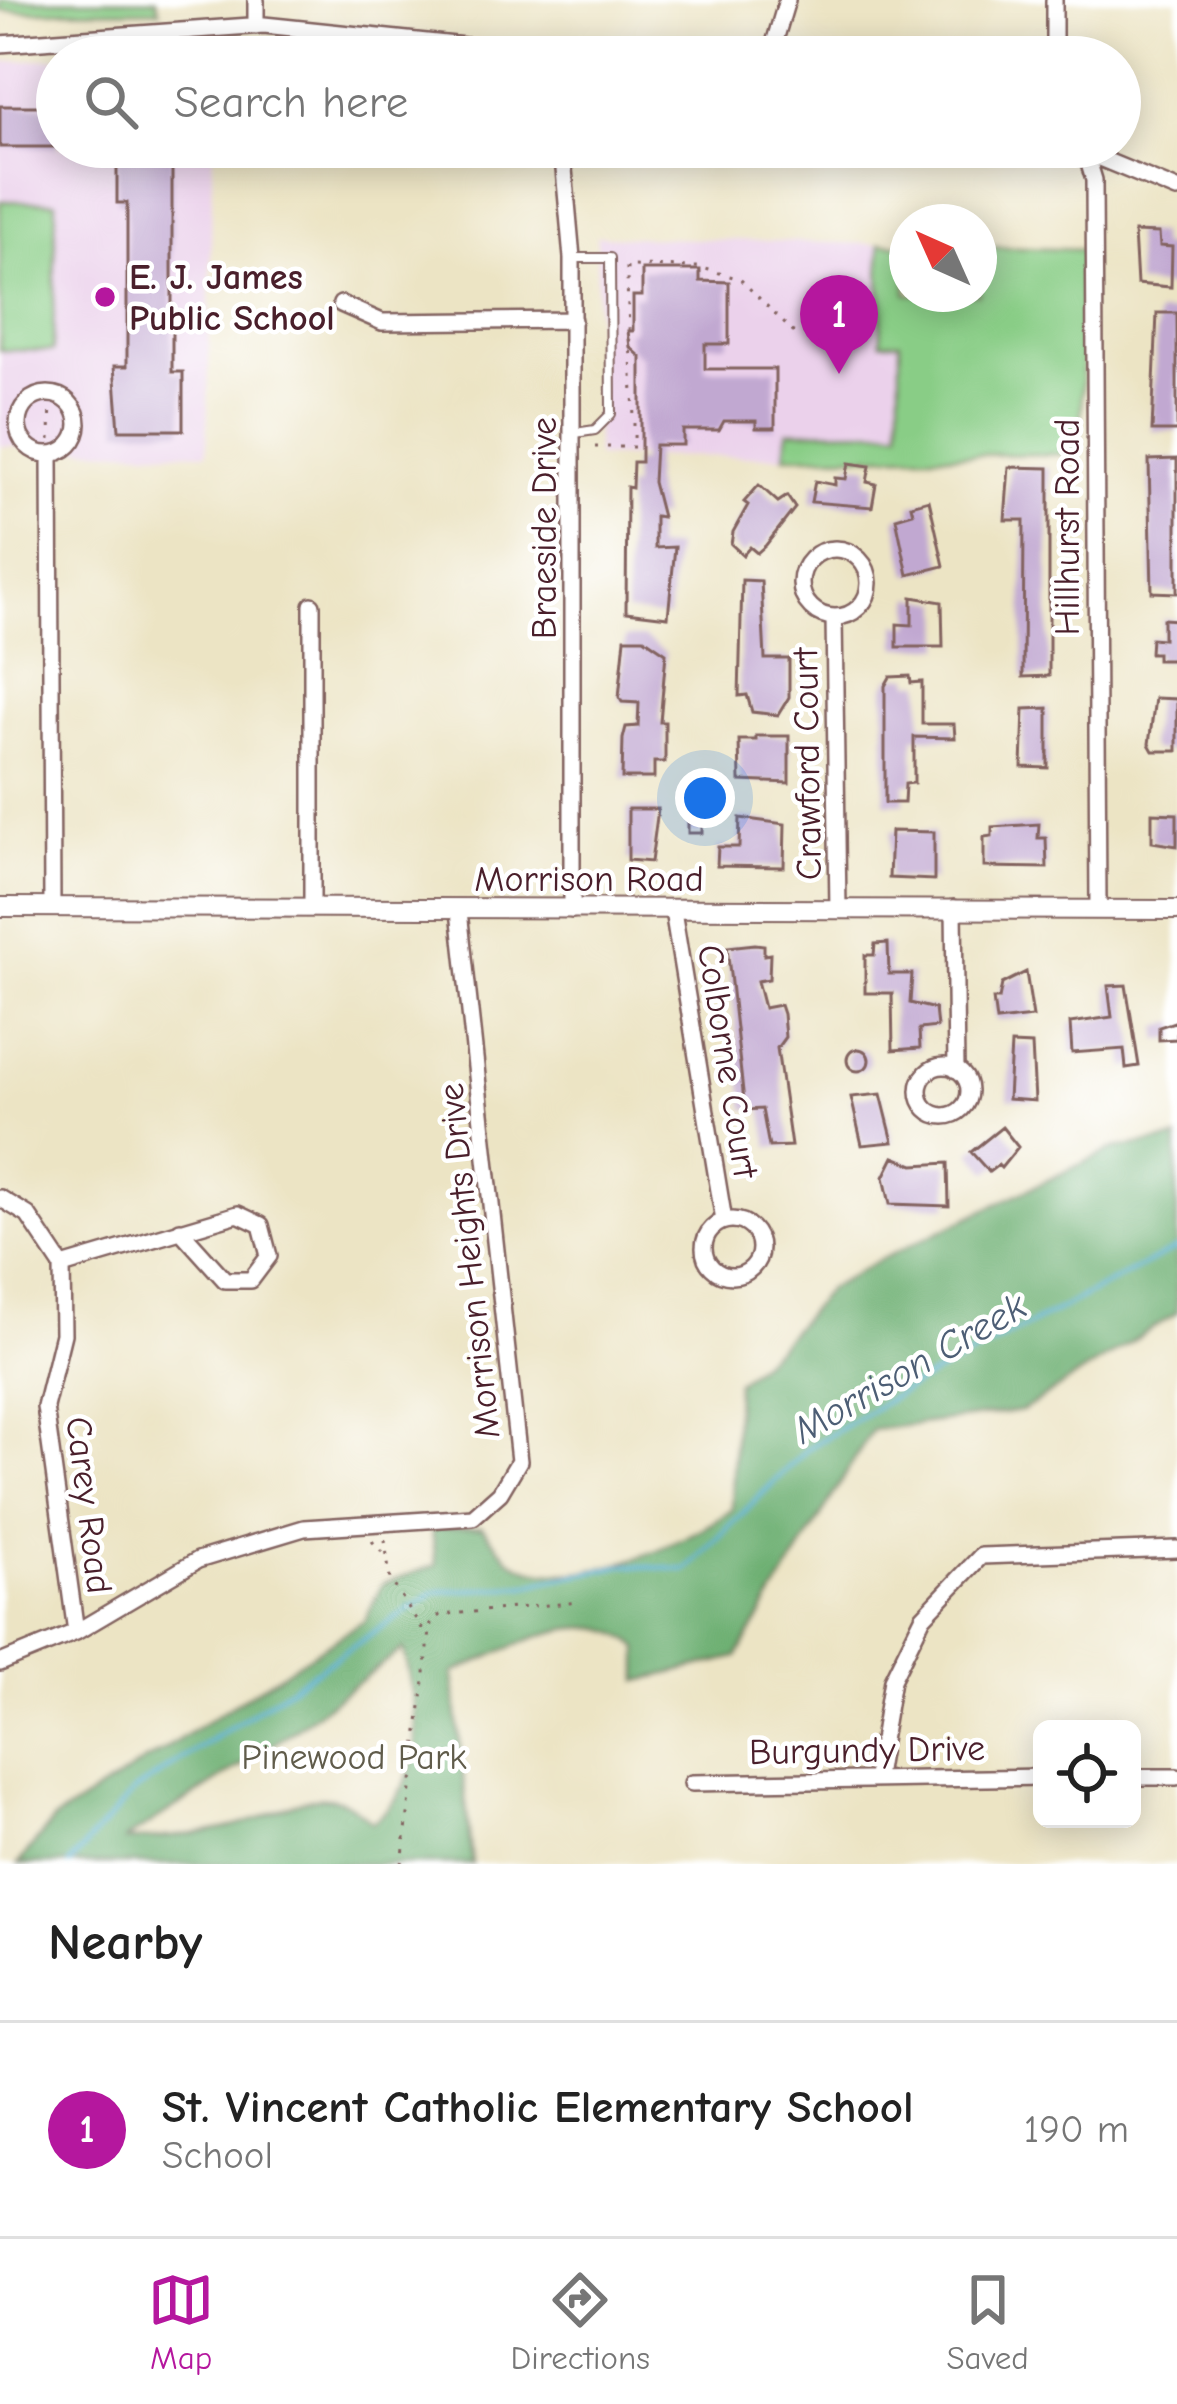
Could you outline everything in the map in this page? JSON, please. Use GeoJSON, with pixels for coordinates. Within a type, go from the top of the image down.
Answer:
{"type":"FeatureCollection","features":[{"type":"Feature","properties":{"kind":"street"},"geometry":{"type":"LineString","coordinates":[[256,0],[256,26]]}},
{"type":"Feature","properties":{"kind":"street"},"geometry":{"type":"LineString","coordinates":[[776,36],[787,0]]}},
{"type":"Feature","properties":{"kind":"street"},"geometry":{"type":"LineString","coordinates":[[1054,0],[1054,36]]}},
{"type":"Feature","properties":{"kind":"street"},"geometry":{"type":"LineString","coordinates":[[114,36],[256,26],[358,36]]}},
{"type":"Feature","properties":{"kind":"street"},"geometry":{"type":"LineString","coordinates":[[0,44],[36,41]]}},
{"type":"Feature","properties":{"kind":"street","name":"Braeside Drive"},"geometry":{"type":"LineString","coordinates":[[564,168],[573,320],[572,910]]}},
{"type":"Feature","properties":{"kind":"street","name":"Hillhurst Road"},"geometry":{"type":"LineString","coordinates":[[1089,168],[1094,180],[1098,909]]}},
{"type":"Feature","properties":{"kind":"street"},"geometry":{"type":"LineString","coordinates":[[1126,168],[1177,190]]}},
{"type":"Feature","properties":{"kind":"street"},"geometry":{"type":"LineString","coordinates":[[341,304],[382,322],[573,320]]}},
{"type":"Feature","properties":{"kind":"street"},"geometry":{"type":"LineString","coordinates":[[51,394],[67,400],[78,424],[66,448],[50,454],[27,445],[18,423],[28,401],[51,394]]}},
{"type":"Feature","properties":{"kind":"street"},"geometry":{"type":"LineString","coordinates":[[50,454],[52,908]]}},
{"type":"Feature","properties":{"kind":"street","name":"Crawford Court"},"geometry":{"type":"LineString","coordinates":[[843,550],[865,567],[867,595],[848,615],[834,617],[809,605],[801,579],[816,555],[843,550]]}},
{"type":"Feature","properties":{"kind":"street"},"geometry":{"type":"LineString","coordinates":[[312,605],[312,908]]}},
{"type":"Feature","properties":{"kind":"street","name":"Crawford Court"},"geometry":{"type":"LineString","coordinates":[[834,617],[838,910]]}},
{"type":"Feature","properties":{"kind":"street","name":"Morrison Road"},"geometry":{"type":"LineString","coordinates":[[0,908],[1177,910]]}},
{"type":"Feature","properties":{"kind":"street"},"geometry":{"type":"LineString","coordinates":[[955,908],[956,1070]]}},
{"type":"Feature","properties":{"kind":"street","name":"Morrison Heights Drive"},"geometry":{"type":"LineString","coordinates":[[0,1663],[76,1632],[198,1560],[304,1528],[473,1517],[500,1493],[519,1461],[459,911]]}},
{"type":"Feature","properties":{"kind":"street","name":"Colborne Court"},"geometry":{"type":"LineString","coordinates":[[673,911],[724,1221]]}},
{"type":"Feature","properties":{"kind":"street"},"geometry":{"type":"LineString","coordinates":[[0,1198],[28,1216],[62,1266],[180,1230],[246,1215],[261,1225],[268,1256],[251,1280],[225,1280],[180,1230]]}},
{"type":"Feature","properties":{"kind":"street","name":"Carey Road"},"geometry":{"type":"LineString","coordinates":[[62,1266],[63,1334],[45,1407],[76,1632]]}},
{"type":"Feature","properties":{"kind":"street"},"geometry":{"type":"LineString","coordinates":[[876,1777],[892,1680],[922,1617],[981,1556],[1177,1549]]}},
{"type":"Feature","properties":{"kind":"street","name":"Burgundy Drive"},"geometry":{"type":"LineString","coordinates":[[692,1783],[1033,1777]]}},
{"type":"Feature","properties":{"kind":"street"},"geometry":{"type":"LineString","coordinates":[[1141,1777],[1177,1777]]}},
{"type":"Feature","properties":{"kind":"lane"},"geometry":{"type":"LineString","coordinates":[[572,258],[610,258],[611,414],[596,430],[573,433]]}},
{"type":"Feature","properties":{"kind":"path"},"geometry":{"type":"LineString","coordinates":[[595,447],[634,447],[635,360],[626,348],[626,266],[699,267],[740,279],[782,326],[802,336],[853,338],[853,321]]}},
{"type":"Feature","properties":{"kind":"path"},"geometry":{"type":"LineString","coordinates":[[50,454],[51,394]]}},
{"type":"Feature","properties":{"kind":"path"},"geometry":{"type":"LineString","coordinates":[[386,1521],[390,1579],[426,1635]]}},
{"type":"Feature","properties":{"kind":"path"},"geometry":{"type":"LineString","coordinates":[[356,1524],[387,1558]]}},
{"type":"Feature","properties":{"kind":"path"},"geometry":{"type":"LineString","coordinates":[[402,1864],[409,1841],[426,1635],[440,1616],[580,1602]]}},
{"type":"Feature","properties":{"kind":"shaded area","name":"E. J. James Public School"},"geometry":{"type":"Polygon","coordinates":[[[36,59],[36,168],[213,168],[207,453],[0,446],[0,62],[36,59]]]}},
{"type":"Feature","properties":{"kind":"shaded area"},"geometry":{"type":"Polygon","coordinates":[[[597,236],[889,244],[889,312],[997,312],[997,248],[1086,250],[1080,454],[596,457],[597,236]]]}},
{"type":"Feature","properties":{"kind":"green space"},"geometry":{"type":"Polygon","coordinates":[[[0,0],[156,0],[159,10],[0,11],[0,0]]]}},
{"type":"Feature","properties":{"kind":"green space"},"geometry":{"type":"Polygon","coordinates":[[[0,201],[56,202],[53,351],[0,350],[0,201]]]}},
{"type":"Feature","properties":{"kind":"green space"},"geometry":{"type":"Polygon","coordinates":[[[880,244],[889,244],[889,312],[997,312],[997,248],[1086,250],[1080,454],[785,456],[788,431],[900,430],[900,342],[881,342],[880,244]]]}},
{"type":"Feature","properties":{"kind":"green space","name":"Pinewood Park"},"geometry":{"type":"Polygon","coordinates":[[[1177,1139],[1177,1313],[1022,1411],[872,1430],[737,1657],[639,1681],[639,1648],[618,1634],[573,1628],[524,1642],[453,1673],[472,1864],[18,1864],[54,1820],[365,1620],[382,1584],[436,1565],[432,1529],[482,1527],[514,1562],[537,1571],[565,1573],[626,1562],[686,1537],[732,1510],[736,1383],[777,1347],[827,1290],[875,1262],[1113,1149],[1177,1139]],[[403,1649],[269,1748],[123,1841],[223,1829],[322,1798],[355,1808],[372,1823],[391,1805],[412,1765],[416,1720],[403,1649]]]}},
{"type":"Feature","properties":{"kind":"building"},"geometry":{"type":"Polygon","coordinates":[[[0,106],[36,106],[36,147],[0,147],[0,106]]]}},
{"type":"Feature","properties":{"kind":"building"},"geometry":{"type":"Polygon","coordinates":[[[117,168],[172,168],[172,372],[183,372],[183,430],[119,430],[114,366],[127,366],[127,203],[117,203],[117,168]]]}},
{"type":"Feature","properties":{"kind":"building"},"geometry":{"type":"Polygon","coordinates":[[[1134,232],[1159,233],[1160,246],[1172,247],[1171,287],[1137,284],[1134,232]]]}},
{"type":"Feature","properties":{"kind":"building"},"geometry":{"type":"Polygon","coordinates":[[[642,270],[700,270],[700,281],[729,282],[729,344],[705,344],[705,369],[775,369],[775,428],[756,428],[756,421],[724,421],[719,430],[683,430],[683,445],[655,445],[653,482],[662,517],[655,516],[655,548],[675,547],[668,617],[626,612],[627,487],[632,488],[633,462],[641,462],[641,357],[630,347],[628,331],[633,331],[633,296],[642,296],[642,270]]]}},
{"type":"Feature","properties":{"kind":"building"},"geometry":{"type":"Polygon","coordinates":[[[1157,313],[1177,313],[1177,431],[1152,431],[1157,313]]]}},
{"type":"Feature","properties":{"kind":"building"},"geometry":{"type":"Polygon","coordinates":[[[1177,459],[1177,593],[1152,592],[1149,460],[1177,459]]]}},
{"type":"Feature","properties":{"kind":"building"},"geometry":{"type":"Polygon","coordinates":[[[849,463],[870,466],[867,482],[876,484],[872,507],[811,502],[815,481],[835,485],[835,478],[846,479],[849,463]]]}},
{"type":"Feature","properties":{"kind":"building"},"geometry":{"type":"Polygon","coordinates":[[[1009,467],[1049,468],[1049,676],[1023,677],[1024,520],[1005,520],[1009,467]]]}},
{"type":"Feature","properties":{"kind":"building"},"geometry":{"type":"Polygon","coordinates":[[[759,485],[778,502],[787,496],[795,508],[766,545],[757,553],[750,547],[743,555],[731,544],[733,532],[748,505],[744,502],[759,485]]]}},
{"type":"Feature","properties":{"kind":"building"},"geometry":{"type":"Polygon","coordinates":[[[929,500],[944,566],[908,575],[896,518],[913,513],[911,505],[929,500]]]}},
{"type":"Feature","properties":{"kind":"building"},"geometry":{"type":"Polygon","coordinates":[[[742,580],[761,581],[765,659],[789,659],[789,697],[778,715],[752,712],[747,695],[739,696],[742,580]]]}},
{"type":"Feature","properties":{"kind":"building"},"geometry":{"type":"Polygon","coordinates":[[[912,597],[942,602],[943,647],[897,647],[897,624],[912,625],[912,597]]]}},
{"type":"Feature","properties":{"kind":"building"},"geometry":{"type":"Polygon","coordinates":[[[1163,619],[1177,620],[1177,660],[1157,660],[1157,653],[1150,653],[1151,638],[1163,639],[1163,619]]]}},
{"type":"Feature","properties":{"kind":"building"},"geometry":{"type":"Polygon","coordinates":[[[625,638],[644,638],[666,653],[660,722],[665,722],[665,762],[654,762],[654,778],[622,778],[623,739],[626,727],[638,726],[639,703],[622,702],[619,697],[625,638]]]}},
{"type":"Feature","properties":{"kind":"building"},"geometry":{"type":"Polygon","coordinates":[[[910,676],[911,683],[922,682],[922,724],[954,724],[955,738],[914,737],[914,783],[905,784],[904,803],[885,803],[885,686],[890,677],[910,676]]]}},
{"type":"Feature","properties":{"kind":"building"},"geometry":{"type":"Polygon","coordinates":[[[1155,698],[1177,699],[1177,751],[1153,751],[1149,744],[1155,698]]]}},
{"type":"Feature","properties":{"kind":"building"},"geometry":{"type":"Polygon","coordinates":[[[1048,708],[1048,768],[1022,767],[1024,709],[1048,708]]]}},
{"type":"Feature","properties":{"kind":"building"},"geometry":{"type":"Polygon","coordinates":[[[756,736],[789,736],[789,783],[740,781],[739,740],[756,740],[756,736]]]}},
{"type":"Feature","properties":{"kind":"building"},"geometry":{"type":"Polygon","coordinates":[[[702,806],[702,833],[688,833],[688,807],[702,806]]]}},
{"type":"Feature","properties":{"kind":"building"},"geometry":{"type":"Polygon","coordinates":[[[628,809],[658,809],[651,862],[628,860],[628,809]]]}},
{"type":"Feature","properties":{"kind":"building"},"geometry":{"type":"Polygon","coordinates":[[[1152,813],[1177,814],[1177,846],[1152,842],[1152,813]]]}},
{"type":"Feature","properties":{"kind":"building"},"geometry":{"type":"Polygon","coordinates":[[[740,818],[785,824],[784,867],[717,866],[718,847],[739,847],[740,818]]]}},
{"type":"Feature","properties":{"kind":"building"},"geometry":{"type":"Polygon","coordinates":[[[1039,824],[1038,838],[1046,838],[1047,868],[984,867],[984,837],[992,836],[992,827],[1039,824]]]}},
{"type":"Feature","properties":{"kind":"building"},"geometry":{"type":"Polygon","coordinates":[[[891,831],[934,832],[934,880],[889,878],[891,831]]]}},
{"type":"Feature","properties":{"kind":"building"},"geometry":{"type":"Polygon","coordinates":[[[888,943],[889,974],[912,974],[910,1003],[935,1009],[937,1027],[919,1029],[920,1048],[893,1050],[892,993],[865,993],[865,955],[874,955],[875,944],[888,943]]]}},
{"type":"Feature","properties":{"kind":"building"},"geometry":{"type":"Polygon","coordinates":[[[764,945],[764,955],[770,954],[769,979],[757,981],[764,1008],[780,1005],[783,1014],[785,1037],[777,1048],[791,1146],[769,1147],[762,1109],[745,1110],[727,947],[764,945]]]}},
{"type":"Feature","properties":{"kind":"building"},"geometry":{"type":"Polygon","coordinates":[[[1026,972],[1033,1017],[996,1021],[993,999],[999,999],[1002,984],[1026,972]]]}},
{"type":"Feature","properties":{"kind":"building"},"geometry":{"type":"Polygon","coordinates":[[[1126,985],[1139,1066],[1126,1068],[1124,1049],[1072,1053],[1070,1023],[1112,1017],[1108,986],[1126,985]]]}},
{"type":"Feature","properties":{"kind":"building"},"geometry":{"type":"Polygon","coordinates":[[[1177,1021],[1177,1039],[1159,1040],[1159,1027],[1177,1021]]]}},
{"type":"Feature","properties":{"kind":"building"},"geometry":{"type":"Polygon","coordinates":[[[1011,1044],[1032,1045],[1035,1101],[1008,1099],[1011,1044]]]}},
{"type":"Feature","properties":{"kind":"building"},"geometry":{"type":"Polygon","coordinates":[[[858,1049],[869,1060],[858,1071],[847,1060],[858,1049]]]}},
{"type":"Feature","properties":{"kind":"building"},"geometry":{"type":"Polygon","coordinates":[[[881,1094],[893,1142],[862,1145],[851,1097],[881,1094]]]}},
{"type":"Feature","properties":{"kind":"building"},"geometry":{"type":"Polygon","coordinates":[[[1002,1127],[1018,1147],[1001,1168],[998,1165],[989,1172],[971,1152],[1002,1127]]]}},
{"type":"Feature","properties":{"kind":"building"},"geometry":{"type":"Polygon","coordinates":[[[894,1157],[914,1165],[948,1163],[949,1206],[890,1204],[884,1177],[894,1157]]]}},
{"type":"Feature","properties":{"kind":"waterway","name":"Morrison Creek"},"geometry":{"type":"LineString","coordinates":[[69,1864],[134,1791],[435,1592],[523,1586],[624,1565],[686,1570],[808,1448],[910,1387],[1177,1248]]}},
{"type":"Feature","properties":{"kind":"place","name":"E. J. James Public School"},"geometry":{"type":"Point","coordinates":[105,297]}},
{"type":"Feature","properties":{"kind":"place","name":"St. Vincent Catholic Elementary School"},"geometry":{"type":"Point","coordinates":[839,374]}}]}
